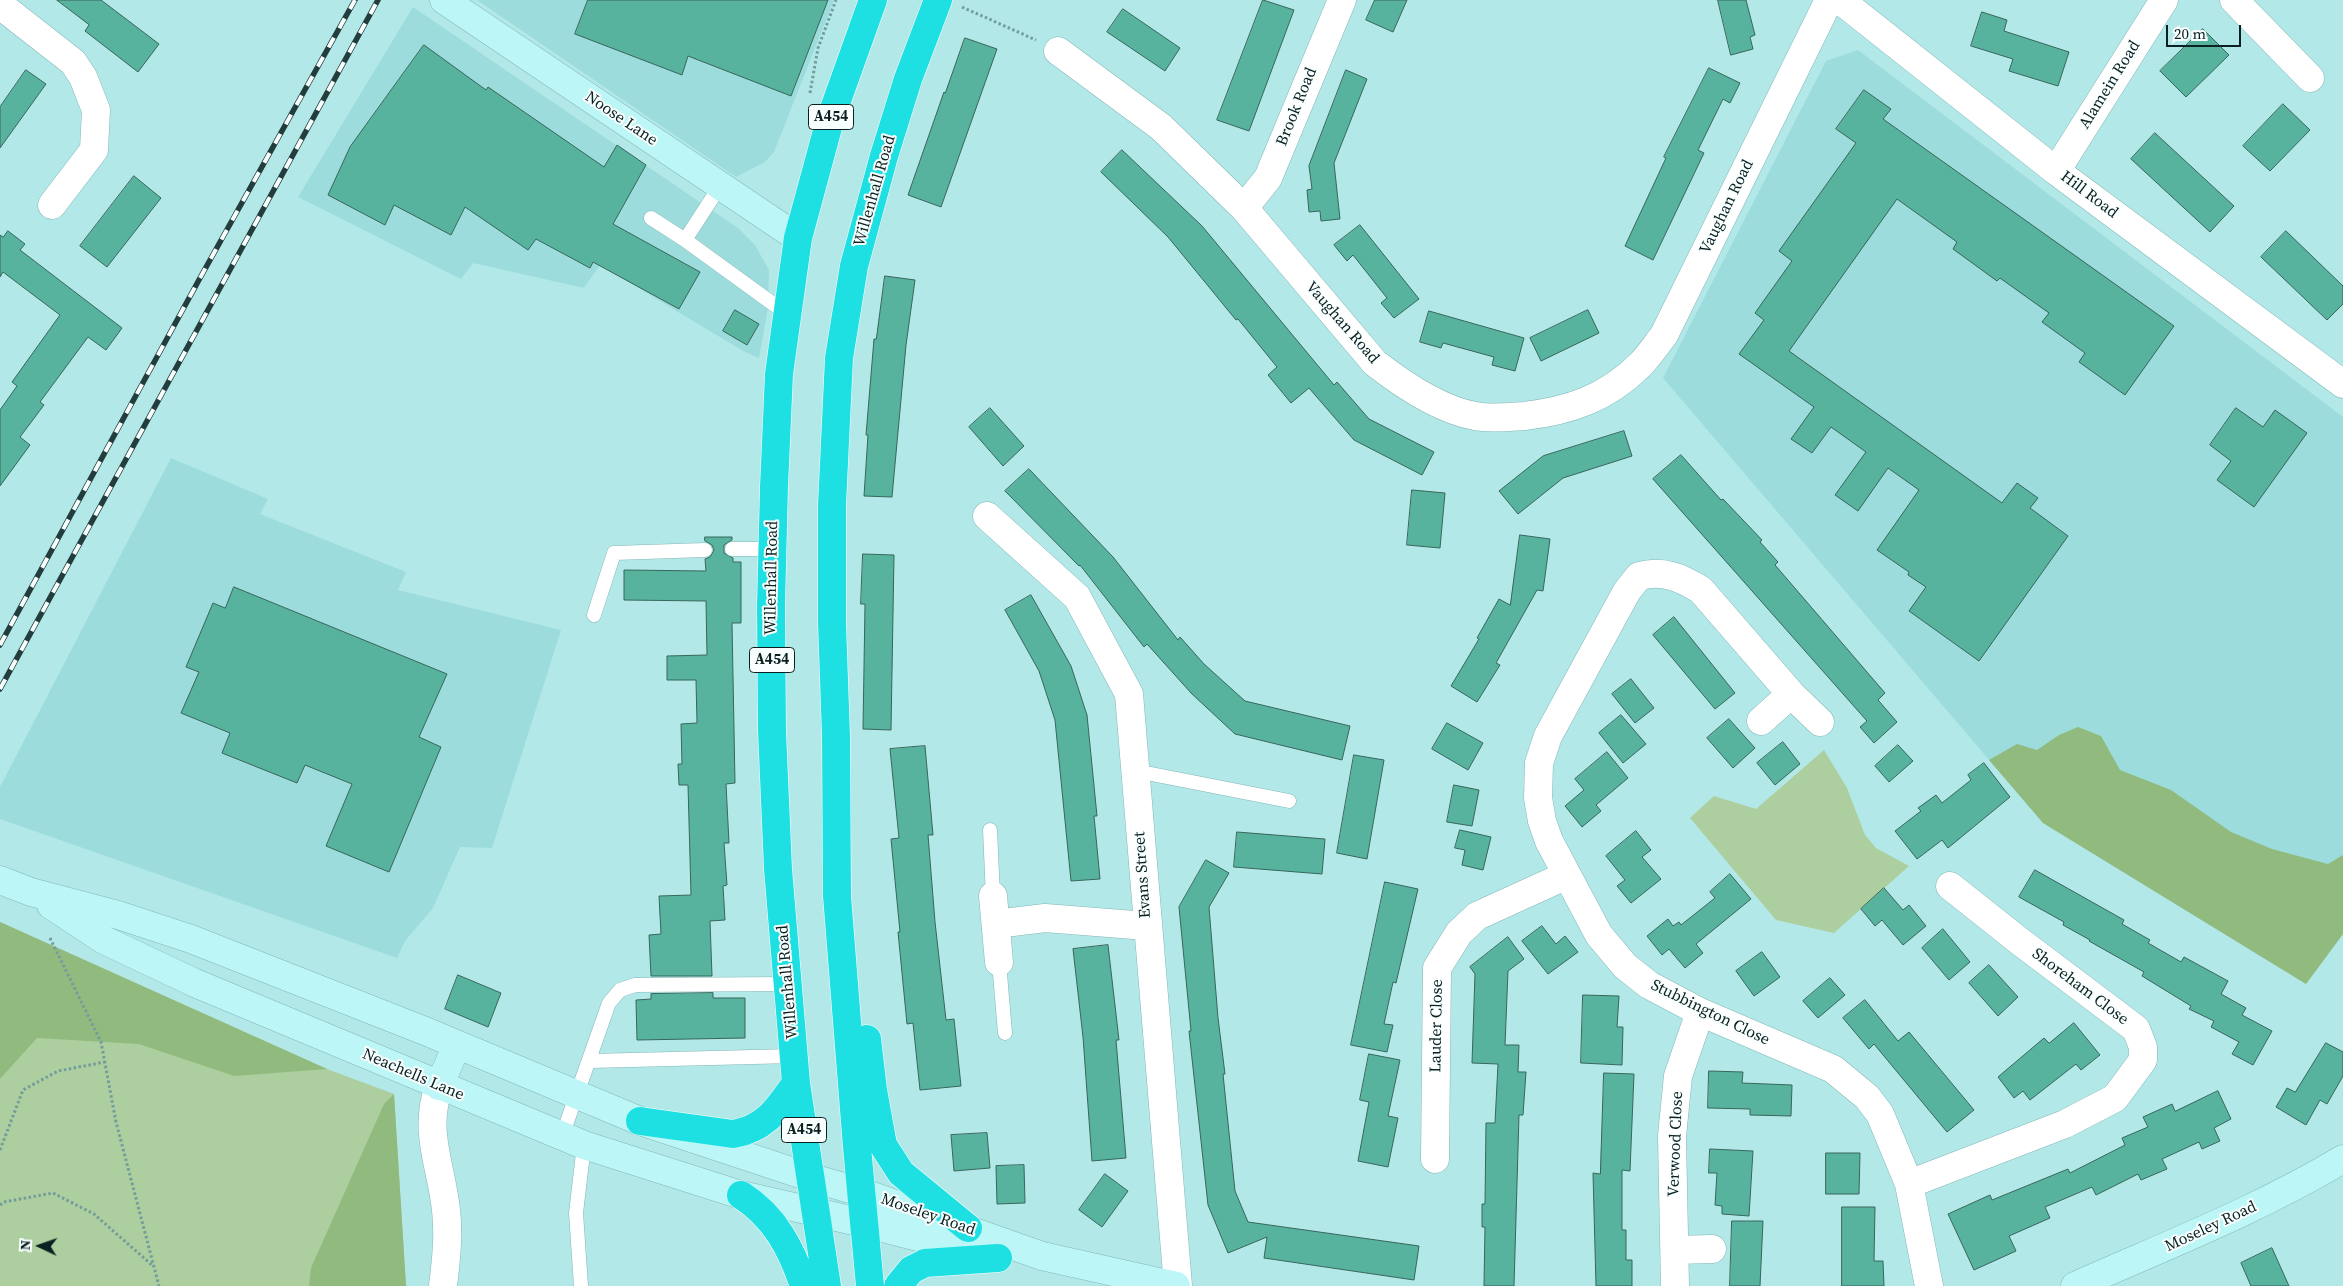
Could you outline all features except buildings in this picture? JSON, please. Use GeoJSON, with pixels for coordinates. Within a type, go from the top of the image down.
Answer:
{"type":"FeatureCollection","features":[{"type":"Feature","properties":{"kind":"highway","name":"Willenhall Road"},"geometry":{"type":"LineString","coordinates":[[827,1286],[796,1083],[778,869],[772,731],[772,548],[779,374],[798,238],[830,120],[873,0]]}},
{"type":"Feature","properties":{"kind":"highway","name":"Willenhall Road"},"geometry":{"type":"LineString","coordinates":[[870,1286],[860,1192],[837,896],[832,505],[839,358],[854,266],[884,156],[908,79],[948,3]]}},
{"type":"Feature","properties":{"kind":"highway"},"geometry":{"type":"LineString","coordinates":[[837,896],[856,951],[873,1090],[883,1145],[901,1173],[968,1228]]}},
{"type":"Feature","properties":{"kind":"highway"},"geometry":{"type":"LineString","coordinates":[[640,1121],[733,1134],[748,1132],[771,1117],[796,1083]]}},
{"type":"Feature","properties":{"kind":"highway"},"geometry":{"type":"LineString","coordinates":[[741,1196],[758,1206],[774,1224],[797,1266],[804,1286]]}},
{"type":"Feature","properties":{"kind":"highway"},"geometry":{"type":"LineString","coordinates":[[898,1286],[911,1270],[926,1263],[998,1258]]}},
{"type":"Feature","properties":{"kind":"street","name":"Noose Lane"},"geometry":{"type":"LineString","coordinates":[[444,0],[798,238]]}},
{"type":"Feature","properties":{"kind":"street","name":"Brook Road"},"geometry":{"type":"LineString","coordinates":[[1244,208],[1259,192],[1268,178],[1342,0]]}},
{"type":"Feature","properties":{"kind":"street","name":"Vaughan Road"},"geometry":{"type":"LineString","coordinates":[[1058,51],[1161,127],[1244,208],[1375,363],[1397,380],[1458,411],[1476,416],[1504,418],[1546,413],[1581,405],[1609,389],[1640,365],[1664,335],[1829,0]]}},
{"type":"Feature","properties":{"kind":"street","name":"Hill Road"},"geometry":{"type":"LineString","coordinates":[[1840,0],[2056,171],[2343,384]]}},
{"type":"Feature","properties":{"kind":"street","name":"Alamein Road"},"geometry":{"type":"LineString","coordinates":[[2056,171],[2164,0]]}},
{"type":"Feature","properties":{"kind":"street"},"geometry":{"type":"LineString","coordinates":[[2234,0],[2310,78]]}},
{"type":"Feature","properties":{"kind":"street"},"geometry":{"type":"LineString","coordinates":[[0,5],[72,62],[83,77],[96,110],[94,150],[52,205]]}},
{"type":"Feature","properties":{"kind":"street","name":"Evans Street"},"geometry":{"type":"LineString","coordinates":[[988,516],[1077,597],[1129,694],[1177,1286]]}},
{"type":"Feature","properties":{"kind":"street","name":"Stubbington Close"},"geometry":{"type":"LineString","coordinates":[[1820,722],[1791,694],[1702,590],[1683,579],[1661,572],[1639,576],[1627,590],[1548,736],[1538,763],[1537,781],[1542,821],[1549,841],[1599,935],[1625,966],[1649,985],[1700,1012],[1833,1069],[1867,1097],[1880,1114],[1909,1184],[1929,1286]]}},
{"type":"Feature","properties":{"kind":"street"},"geometry":{"type":"LineString","coordinates":[[1761,721],[1791,694]]}},
{"type":"Feature","properties":{"kind":"street","name":"Lauder Close"},"geometry":{"type":"LineString","coordinates":[[1435,1159],[1438,968],[1459,933],[1477,916],[1567,875]]}},
{"type":"Feature","properties":{"kind":"street","name":"Neachells Lane"},"geometry":{"type":"LineString","coordinates":[[0,880],[31,892],[118,915],[191,939],[457,1044],[640,1121],[812,1178]]}},
{"type":"Feature","properties":{"kind":"street","name":"Shoreham Close"},"geometry":{"type":"LineString","coordinates":[[1909,1184],[2065,1124],[2115,1098],[2143,1060],[2142,1047],[2136,1029],[1950,886]]}},
{"type":"Feature","properties":{"kind":"street","name":"Neachells Lane"},"geometry":{"type":"LineString","coordinates":[[31,892],[104,940],[176,974],[573,1141],[741,1196],[815,1211]]}},
{"type":"Feature","properties":{"kind":"street"},"geometry":{"type":"LineString","coordinates":[[992,896],[1000,962]]}},
{"type":"Feature","properties":{"kind":"street"},"geometry":{"type":"LineString","coordinates":[[996,924],[1046,918],[1147,926]]}},
{"type":"Feature","properties":{"kind":"street"},"geometry":{"type":"LineString","coordinates":[[176,974],[191,939]]}},
{"type":"Feature","properties":{"kind":"street","name":"Verwood Close"},"geometry":{"type":"LineString","coordinates":[[1675,1286],[1672,1136],[1678,1076],[1700,1012]]}},
{"type":"Feature","properties":{"kind":"street"},"geometry":{"type":"LineString","coordinates":[[443,1286],[447,1237],[446,1211],[431,1119],[433,1104],[439,1086],[457,1044]]}},
{"type":"Feature","properties":{"kind":"street","name":"Moseley Road"},"geometry":{"type":"LineString","coordinates":[[2078,1285],[2258,1206],[2310,1179],[2343,1159]]}},
{"type":"Feature","properties":{"kind":"street","name":"Moseley Road"},"geometry":{"type":"LineString","coordinates":[[812,1178],[968,1228],[1042,1256],[1177,1286]]}},
{"type":"Feature","properties":{"kind":"street","name":"Moseley Road"},"geometry":{"type":"LineString","coordinates":[[815,1211],[945,1246],[998,1258],[1042,1256]]}},
{"type":"Feature","properties":{"kind":"street"},"geometry":{"type":"LineString","coordinates":[[1675,1250],[1712,1249]]}},
{"type":"Feature","properties":{"kind":"lane"},"geometry":{"type":"LineString","coordinates":[[685,240],[720,186]]}},
{"type":"Feature","properties":{"kind":"lane"},"geometry":{"type":"LineString","coordinates":[[651,218],[685,240],[787,314]]}},
{"type":"Feature","properties":{"kind":"lane"},"geometry":{"type":"LineString","coordinates":[[732,550],[772,548]]}},
{"type":"Feature","properties":{"kind":"lane"},"geometry":{"type":"LineString","coordinates":[[594,615],[614,553],[705,550]]}},
{"type":"Feature","properties":{"kind":"lane"},"geometry":{"type":"LineString","coordinates":[[1136,771],[1290,801]]}},
{"type":"Feature","properties":{"kind":"lane"},"geometry":{"type":"LineString","coordinates":[[990,830],[992,896]]}},
{"type":"Feature","properties":{"kind":"lane"},"geometry":{"type":"LineString","coordinates":[[1000,962],[1005,1034]]}},
{"type":"Feature","properties":{"kind":"lane"},"geometry":{"type":"LineString","coordinates":[[581,1286],[573,1141],[577,1094],[609,1003],[620,990],[635,985],[787,984]]}},
{"type":"Feature","properties":{"kind":"lane"},"geometry":{"type":"LineString","coordinates":[[590,1061],[794,1056]]}},
{"type":"Feature","properties":{"kind":"path"},"geometry":{"type":"LineString","coordinates":[[948,3],[1058,51]]}},
{"type":"Feature","properties":{"kind":"path"},"geometry":{"type":"LineString","coordinates":[[49,934],[101,1042],[116,1122],[159,1286]]}},
{"type":"Feature","properties":{"kind":"path"},"geometry":{"type":"LineString","coordinates":[[0,1150],[23,1090],[58,1071],[105,1062]]}},
{"type":"Feature","properties":{"kind":"path"},"geometry":{"type":"LineString","coordinates":[[0,1205],[4,1202],[53,1193],[94,1214],[154,1267]]}},
{"type":"Feature","properties":{"kind":"shaded area"},"geometry":{"type":"Polygon","coordinates":[[[477,0],[834,0],[774,152],[765,162],[736,177],[477,0]]]}},
{"type":"Feature","properties":{"kind":"shaded area"},"geometry":{"type":"Polygon","coordinates":[[[413,7],[738,228],[755,245],[769,270],[768,308],[759,358],[743,351],[600,265],[584,288],[473,263],[461,279],[298,197],[413,7]]]}},
{"type":"Feature","properties":{"kind":"shaded area"},"geometry":{"type":"Polygon","coordinates":[[[1858,50],[2343,417],[2343,934],[2306,984],[2043,823],[1663,378],[1826,61],[1858,50]]]}},
{"type":"Feature","properties":{"kind":"shaded area"},"geometry":{"type":"Polygon","coordinates":[[[171,458],[268,499],[260,514],[406,572],[398,590],[561,630],[492,848],[460,847],[433,908],[405,941],[397,958],[0,819],[0,787],[171,458]]]}},
{"type":"Feature","properties":{"kind":"green space"},"geometry":{"type":"Polygon","coordinates":[[[2078,727],[2101,736],[2120,770],[2171,790],[2231,832],[2272,849],[2328,864],[2343,855],[2343,934],[2306,984],[2043,823],[1989,760],[2017,744],[2037,750],[2059,735],[2078,727]]]}},
{"type":"Feature","properties":{"kind":"green space"},"geometry":{"type":"Polygon","coordinates":[[[1824,750],[1847,788],[1865,835],[1876,848],[1909,866],[1834,933],[1776,920],[1690,818],[1714,796],[1756,809],[1824,750]]]}},
{"type":"Feature","properties":{"kind":"green space"},"geometry":{"type":"Polygon","coordinates":[[[0,922],[327,1069],[394,1094],[406,1286],[0,1286],[0,922]]]}},
{"type":"Feature","properties":{"kind":"green space"},"geometry":{"type":"Polygon","coordinates":[[[0,922],[327,1069],[234,1076],[139,1044],[37,1038],[0,1079],[0,922]]]}},
{"type":"Feature","properties":{"kind":"green space"},"geometry":{"type":"Polygon","coordinates":[[[394,1094],[406,1286],[309,1286],[311,1268],[384,1104],[394,1094]]]}},
{"type":"Feature","properties":{"kind":"railway"},"geometry":{"type":"LineString","coordinates":[[0,645],[200,278],[355,0]]}},
{"type":"Feature","properties":{"kind":"railway"},"geometry":{"type":"LineString","coordinates":[[0,689],[378,0]]}}]}
